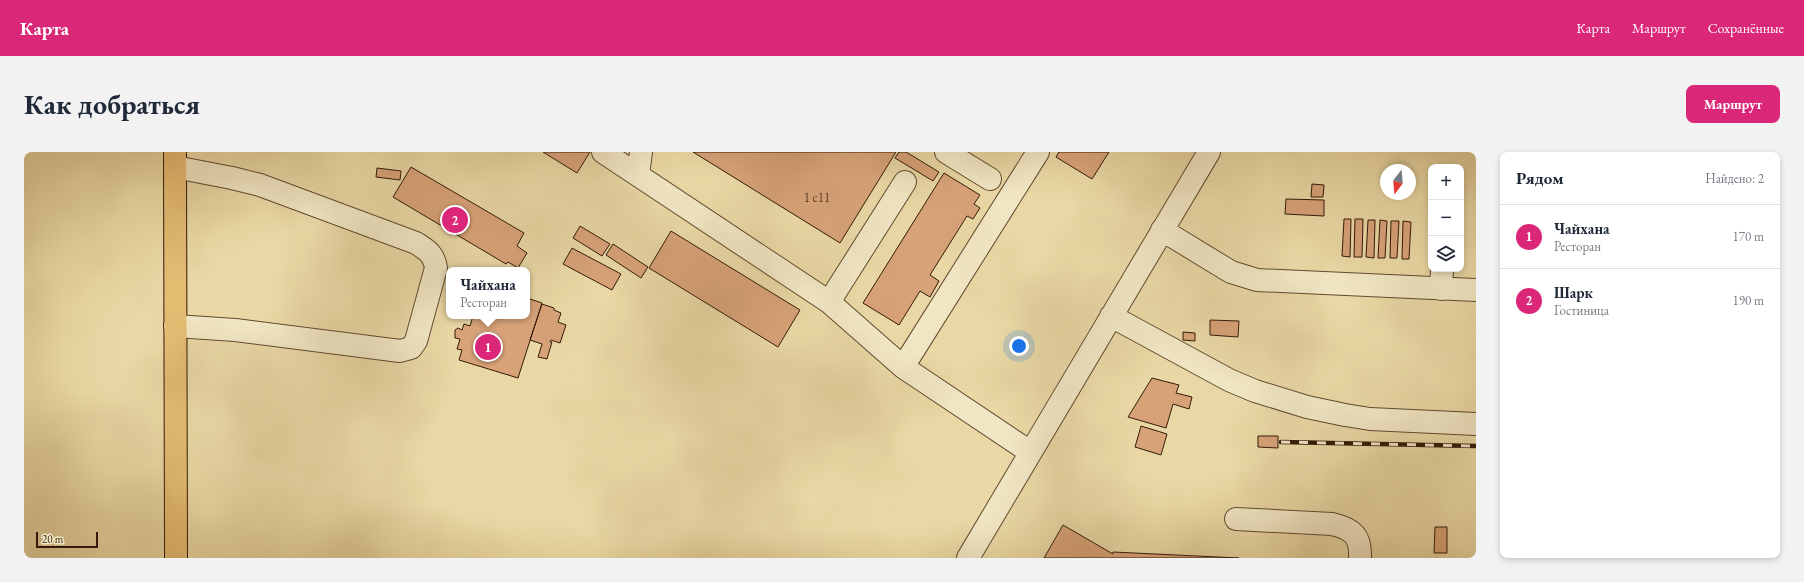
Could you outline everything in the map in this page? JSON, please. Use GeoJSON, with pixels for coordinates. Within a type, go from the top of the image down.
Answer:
{"type":"FeatureCollection","features":[{"type":"Feature","properties":{"kind":"main road"},"geometry":{"type":"LineString","coordinates":[[175,160],[176,558]]}},
{"type":"Feature","properties":{"kind":"street"},"geometry":{"type":"LineString","coordinates":[[603,152],[829,302],[903,367],[1030,452]]}},
{"type":"Feature","properties":{"kind":"street"},"geometry":{"type":"LineString","coordinates":[[638,175],[641,152]]}},
{"type":"Feature","properties":{"kind":"street"},"geometry":{"type":"LineString","coordinates":[[946,152],[990,179]]}},
{"type":"Feature","properties":{"kind":"street"},"geometry":{"type":"LineString","coordinates":[[903,367],[1038,152]]}},
{"type":"Feature","properties":{"kind":"street"},"geometry":{"type":"LineString","coordinates":[[968,558],[1209,152]]}},
{"type":"Feature","properties":{"kind":"street"},"geometry":{"type":"LineString","coordinates":[[175,160],[260,185],[416,243],[429,251],[435,260],[436,268],[416,341],[411,348],[400,351],[235,330],[175,326]]}},
{"type":"Feature","properties":{"kind":"street"},"geometry":{"type":"LineString","coordinates":[[829,302],[905,182]]}},
{"type":"Feature","properties":{"kind":"street"},"geometry":{"type":"LineString","coordinates":[[1162,230],[1231,272],[1245,278],[1269,282],[1442,279],[1476,290]]}},
{"type":"Feature","properties":{"kind":"street"},"geometry":{"type":"LineString","coordinates":[[1111,316],[1229,380],[1307,407],[1370,419],[1476,424]]}},
{"type":"Feature","properties":{"kind":"street"},"geometry":{"type":"LineString","coordinates":[[1236,519],[1332,524],[1345,527],[1352,532],[1358,541],[1360,558]]}},
{"type":"Feature","properties":{"kind":"building"},"geometry":{"type":"Polygon","coordinates":[[[543,152],[590,152],[577,173],[543,152]]]}},
{"type":"Feature","properties":{"kind":"building"},"geometry":{"type":"Polygon","coordinates":[[[693,152],[896,152],[840,243],[693,152]]]}},
{"type":"Feature","properties":{"kind":"building"},"geometry":{"type":"Polygon","coordinates":[[[899,152],[906,152],[939,172],[933,181],[895,158],[899,152]]]}},
{"type":"Feature","properties":{"kind":"building"},"geometry":{"type":"Polygon","coordinates":[[[1059,152],[1109,152],[1092,179],[1056,157],[1059,152]]]}},
{"type":"Feature","properties":{"kind":"building"},"geometry":{"type":"Polygon","coordinates":[[[411,167],[524,233],[517,246],[527,253],[519,267],[508,262],[506,264],[393,197],[411,167]]]}},
{"type":"Feature","properties":{"kind":"building"},"geometry":{"type":"Polygon","coordinates":[[[377,168],[401,171],[400,180],[376,177],[377,168]]]}},
{"type":"Feature","properties":{"kind":"building"},"geometry":{"type":"Polygon","coordinates":[[[944,173],[980,195],[974,204],[980,208],[973,219],[967,216],[930,275],[939,281],[930,297],[920,291],[899,325],[863,303],[944,173]]]}},
{"type":"Feature","properties":{"kind":"building"},"geometry":{"type":"Polygon","coordinates":[[[1312,184],[1324,185],[1323,197],[1311,197],[1312,184]]]}},
{"type":"Feature","properties":{"kind":"building"},"geometry":{"type":"Polygon","coordinates":[[[1286,199],[1324,200],[1324,216],[1285,214],[1286,199]]]}},
{"type":"Feature","properties":{"kind":"building"},"geometry":{"type":"Polygon","coordinates":[[[1344,219],[1351,219],[1350,257],[1342,256],[1344,219]]]}},
{"type":"Feature","properties":{"kind":"building"},"geometry":{"type":"Polygon","coordinates":[[[1355,219],[1363,219],[1362,257],[1354,257],[1355,219]]]}},
{"type":"Feature","properties":{"kind":"building"},"geometry":{"type":"Polygon","coordinates":[[[1368,220],[1375,220],[1374,258],[1366,257],[1368,220]]]}},
{"type":"Feature","properties":{"kind":"building"},"geometry":{"type":"Polygon","coordinates":[[[1380,220],[1387,221],[1385,258],[1378,258],[1380,220]]]}},
{"type":"Feature","properties":{"kind":"building"},"geometry":{"type":"Polygon","coordinates":[[[1391,221],[1399,221],[1397,258],[1390,258],[1391,221]]]}},
{"type":"Feature","properties":{"kind":"building"},"geometry":{"type":"Polygon","coordinates":[[[1403,221],[1411,222],[1409,259],[1402,259],[1403,221]]]}},
{"type":"Feature","properties":{"kind":"building"},"geometry":{"type":"Polygon","coordinates":[[[580,226],[610,244],[602,256],[573,238],[580,226]]]}},
{"type":"Feature","properties":{"kind":"building"},"geometry":{"type":"Polygon","coordinates":[[[671,231],[800,310],[778,347],[649,268],[671,231]]]}},
{"type":"Feature","properties":{"kind":"building"},"geometry":{"type":"Polygon","coordinates":[[[613,244],[648,267],[641,278],[606,255],[613,244]]]}},
{"type":"Feature","properties":{"kind":"building"},"geometry":{"type":"Polygon","coordinates":[[[572,248],[621,274],[612,290],[563,264],[572,248]]]}},
{"type":"Feature","properties":{"kind":"building"},"geometry":{"type":"Polygon","coordinates":[[[530,299],[542,303],[518,378],[459,360],[462,350],[457,349],[460,339],[455,338],[455,330],[458,328],[462,330],[464,324],[470,326],[472,319],[530,319],[530,299]]]}},
{"type":"Feature","properties":{"kind":"building"},"geometry":{"type":"Polygon","coordinates":[[[542,304],[554,308],[554,310],[561,313],[558,322],[566,325],[560,343],[551,340],[550,342],[552,342],[547,359],[538,357],[542,344],[530,340],[542,304]]]}},
{"type":"Feature","properties":{"kind":"building"},"geometry":{"type":"Polygon","coordinates":[[[1210,320],[1239,321],[1238,337],[1210,335],[1210,320]]]}},
{"type":"Feature","properties":{"kind":"building"},"geometry":{"type":"Polygon","coordinates":[[[1183,332],[1195,333],[1195,341],[1183,340],[1183,332]]]}},
{"type":"Feature","properties":{"kind":"building"},"geometry":{"type":"Polygon","coordinates":[[[1152,378],[1179,385],[1176,393],[1192,397],[1189,409],[1173,404],[1166,428],[1128,417],[1152,378]]]}},
{"type":"Feature","properties":{"kind":"building"},"geometry":{"type":"Polygon","coordinates":[[[1141,426],[1167,434],[1161,455],[1135,447],[1141,426]]]}},
{"type":"Feature","properties":{"kind":"building"},"geometry":{"type":"Polygon","coordinates":[[[1258,436],[1278,436],[1278,448],[1258,447],[1258,436]]]}},
{"type":"Feature","properties":{"kind":"building"},"geometry":{"type":"Polygon","coordinates":[[[1063,525],[1113,554],[1113,552],[1239,558],[1044,558],[1063,525]]]}},
{"type":"Feature","properties":{"kind":"building"},"geometry":{"type":"Polygon","coordinates":[[[1435,527],[1447,527],[1447,553],[1434,553],[1435,527]]]}},
{"type":"Feature","properties":{"kind":"railway"},"geometry":{"type":"LineString","coordinates":[[1281,442],[1476,446]]}},
{"type":"Feature","properties":{"kind":"place","name":"Шарк"},"geometry":{"type":"Point","coordinates":[455,220]}},
{"type":"Feature","properties":{"kind":"place","name":"Чайхана"},"geometry":{"type":"Point","coordinates":[488,347]}}]}
